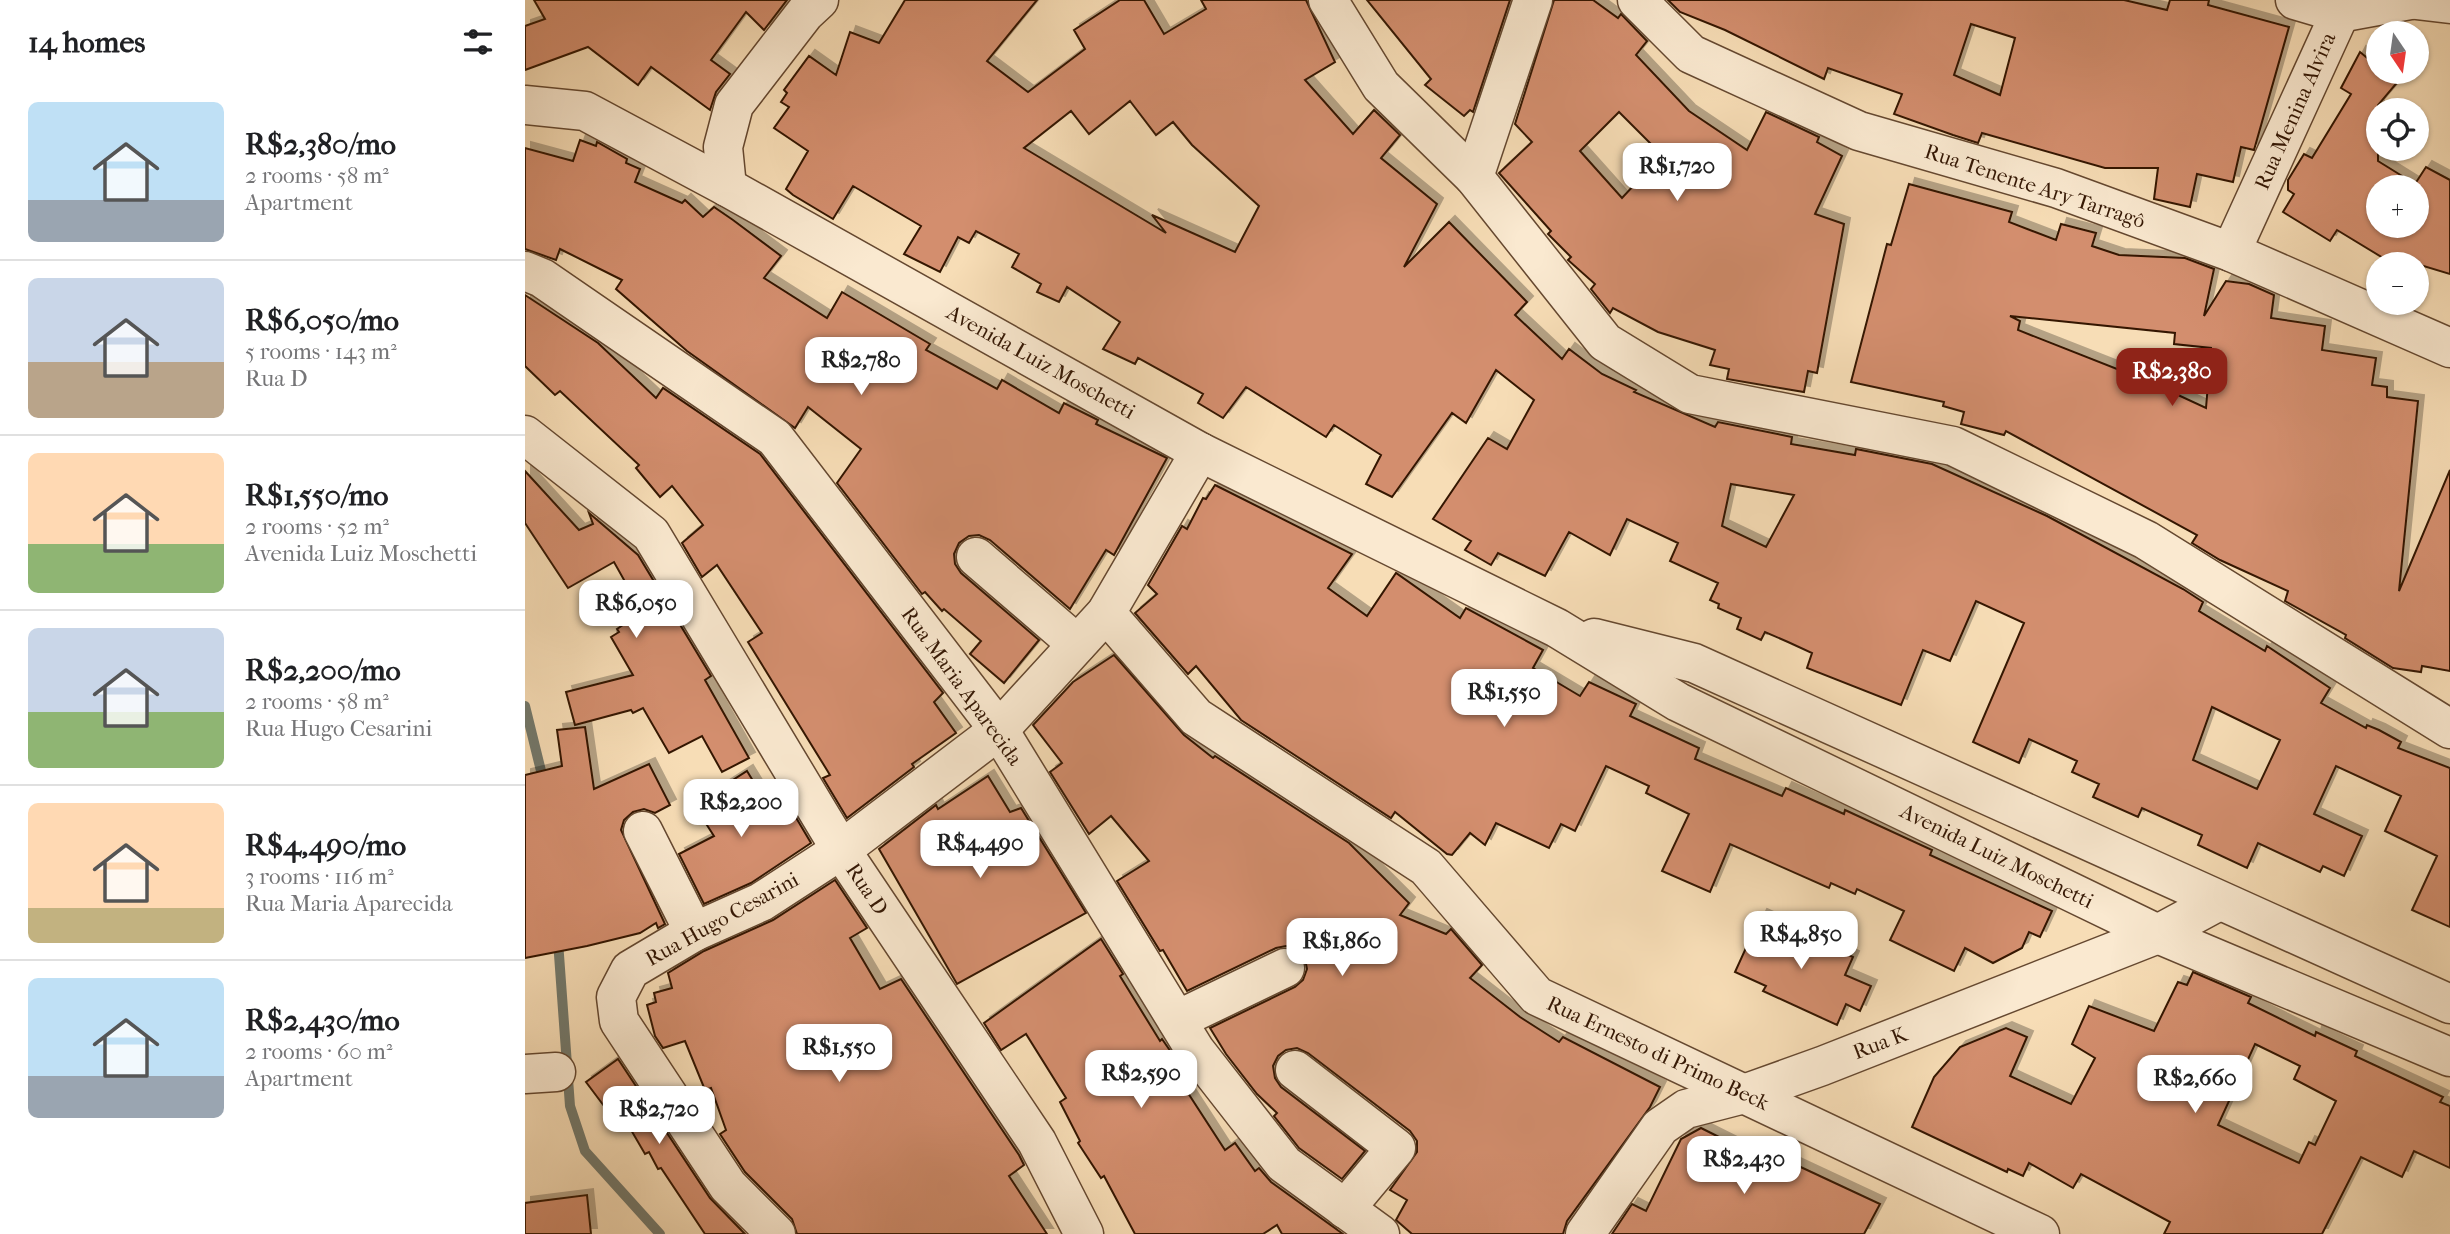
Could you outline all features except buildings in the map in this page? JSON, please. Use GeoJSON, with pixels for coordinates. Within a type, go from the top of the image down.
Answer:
{"type":"FeatureCollection","features":[{"type":"Feature","properties":{"kind":"street"},"geometry":{"type":"LineString","coordinates":[[727,187],[723,147],[734,104],[805,13],[819,0]]}},
{"type":"Feature","properties":{"kind":"street"},"geometry":{"type":"LineString","coordinates":[[1328,0],[1381,86],[1474,177],[1605,342],[1690,394],[1954,446],[2146,540],[2450,729]]}},
{"type":"Feature","properties":{"kind":"street"},"geometry":{"type":"LineString","coordinates":[[1474,177],[1532,0]]}},
{"type":"Feature","properties":{"kind":"street","name":"Rua Tenente Ary Tarragô"},"geometry":{"type":"LineString","coordinates":[[1637,0],[1691,54],[1859,131],[2056,188],[2231,252],[2450,348]]}},
{"type":"Feature","properties":{"kind":"street","name":"Rua Menina Alvira"},"geometry":{"type":"LineString","coordinates":[[2231,252],[2343,7],[2295,0]]}},
{"type":"Feature","properties":{"kind":"street"},"geometry":{"type":"LineString","coordinates":[[2343,7],[2413,0],[2450,4]]}},
{"type":"Feature","properties":{"kind":"street","name":"Avenida Luiz Moschetti"},"geometry":{"type":"LineString","coordinates":[[525,106],[585,111],[727,187],[1200,452],[1557,628],[1678,702],[2158,934],[2450,1057]]}},
{"type":"Feature","properties":{"kind":"street","name":"Rua Maria Aparecida"},"geometry":{"type":"LineString","coordinates":[[525,271],[542,278],[775,438],[999,730],[1195,1050],[1284,1164],[1380,1234]]}},
{"type":"Feature","properties":{"kind":"street","name":"Rua D"},"geometry":{"type":"LineString","coordinates":[[525,435],[651,534],[841,850],[1037,1142],[1084,1234]]}},
{"type":"Feature","properties":{"kind":"street","name":"Rua Hugo Cesarini"},"geometry":{"type":"LineString","coordinates":[[776,1234],[728,1186],[619,1021],[616,997],[630,970],[694,932],[761,902],[841,850],[999,730],[1106,613],[1200,452]]}},
{"type":"Feature","properties":{"kind":"street"},"geometry":{"type":"LineString","coordinates":[[976,557],[1077,644]]}},
{"type":"Feature","properties":{"kind":"street","name":"Rua Ernesto di Primo Beck"},"geometry":{"type":"LineString","coordinates":[[1106,613],[1196,717],[1426,867],[1537,996],[2040,1234]]}},
{"type":"Feature","properties":{"kind":"street","name":"Avenida Luiz Moschetti"},"geometry":{"type":"LineString","coordinates":[[1557,628],[1694,663],[2450,1004]]}},
{"type":"Feature","properties":{"kind":"street"},"geometry":{"type":"LineString","coordinates":[[643,831],[694,932]]}},
{"type":"Feature","properties":{"kind":"street","name":"Rua K"},"geometry":{"type":"LineString","coordinates":[[1585,1234],[1660,1127],[1686,1109],[1744,1094],[2158,934],[2219,901]]}},
{"type":"Feature","properties":{"kind":"street"},"geometry":{"type":"LineString","coordinates":[[1177,1020],[1285,968]]}},
{"type":"Feature","properties":{"kind":"street"},"geometry":{"type":"LineString","coordinates":[[1295,1070],[1396,1148],[1345,1209]]}},
{"type":"Feature","properties":{"kind":"waterway"},"geometry":{"type":"LineString","coordinates":[[525,706],[544,783]]}},
{"type":"Feature","properties":{"kind":"waterway"},"geometry":{"type":"LineString","coordinates":[[558,941],[570,1106],[585,1151],[660,1234]]}}]}
